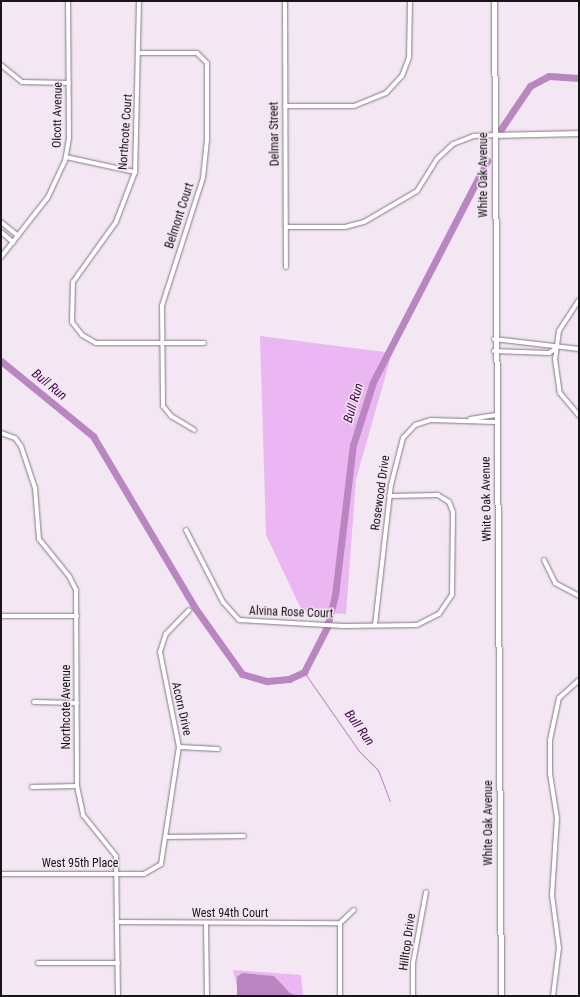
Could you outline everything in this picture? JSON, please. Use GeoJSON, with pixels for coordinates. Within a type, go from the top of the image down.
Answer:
{"type":"FeatureCollection","features":[{"type":"Feature","properties":{"kind":"street","name":"Olcott Avenue"},"geometry":{"type":"LineString","coordinates":[[1,257],[55,186],[66,157],[68,1]]}},
{"type":"Feature","properties":{"kind":"street","name":"Northcote Court"},"geometry":{"type":"LineString","coordinates":[[139,1],[139,53],[135,172],[116,222],[73,282],[72,316],[82,335],[96,342],[204,343]]}},
{"type":"Feature","properties":{"kind":"street","name":"Delmar Street"},"geometry":{"type":"LineString","coordinates":[[285,1],[286,267]]}},
{"type":"Feature","properties":{"kind":"street"},"geometry":{"type":"LineString","coordinates":[[285,106],[354,106],[374,101],[390,90],[405,69],[410,50],[410,1]]}},
{"type":"Feature","properties":{"kind":"street","name":"White Oak Avenue"},"geometry":{"type":"LineString","coordinates":[[494,1],[494,351],[496,415],[501,996]]}},
{"type":"Feature","properties":{"kind":"street","name":"Belmont Court"},"geometry":{"type":"LineString","coordinates":[[139,53],[197,54],[204,58],[207,68],[203,178],[164,294],[161,343],[163,406],[171,416],[194,430]]}},
{"type":"Feature","properties":{"kind":"street"},"geometry":{"type":"LineString","coordinates":[[1,65],[22,82],[68,83]]}},
{"type":"Feature","properties":{"kind":"street"},"geometry":{"type":"LineString","coordinates":[[286,227],[345,227],[364,222],[417,191],[437,160],[453,144],[474,136],[579,133]]}},
{"type":"Feature","properties":{"kind":"street"},"geometry":{"type":"LineString","coordinates":[[66,157],[135,172]]}},
{"type":"Feature","properties":{"kind":"street"},"geometry":{"type":"LineString","coordinates":[[1,222],[18,236]]}},
{"type":"Feature","properties":{"kind":"street"},"geometry":{"type":"LineString","coordinates":[[1,232],[13,242]]}},
{"type":"Feature","properties":{"kind":"street"},"geometry":{"type":"LineString","coordinates":[[579,300],[562,324],[555,348],[557,386],[564,400],[579,416]]}},
{"type":"Feature","properties":{"kind":"street"},"geometry":{"type":"LineString","coordinates":[[494,338],[555,348],[579,349]]}},
{"type":"Feature","properties":{"kind":"street"},"geometry":{"type":"LineString","coordinates":[[494,351],[549,352],[555,348]]}},
{"type":"Feature","properties":{"kind":"street","name":"Rosewood Drive"},"geometry":{"type":"LineString","coordinates":[[375,625],[389,496],[399,445],[408,431],[425,421],[470,419],[496,415]]}},
{"type":"Feature","properties":{"kind":"street","name":"Rosewood Drive"},"geometry":{"type":"LineString","coordinates":[[470,419],[496,422]]}},
{"type":"Feature","properties":{"kind":"street","name":"Northcote Avenue"},"geometry":{"type":"LineString","coordinates":[[1,433],[15,438],[21,446],[35,488],[38,535],[43,547],[73,582],[77,616],[78,786],[83,815],[116,856],[119,874],[120,922],[118,996]]}},
{"type":"Feature","properties":{"kind":"street","name":"Alvina Rose Court"},"geometry":{"type":"LineString","coordinates":[[186,530],[223,602],[239,620],[330,625],[414,625],[429,620],[446,605],[454,584],[453,512],[449,502],[438,496],[389,496]]}},
{"type":"Feature","properties":{"kind":"street"},"geometry":{"type":"LineString","coordinates":[[544,560],[555,583],[579,596]]}},
{"type":"Feature","properties":{"kind":"street","name":"Acorn Drive"},"geometry":{"type":"LineString","coordinates":[[157,869],[162,861],[179,748],[160,652],[166,634],[189,610]]}},
{"type":"Feature","properties":{"kind":"street"},"geometry":{"type":"LineString","coordinates":[[1,616],[77,616]]}},
{"type":"Feature","properties":{"kind":"street"},"geometry":{"type":"LineString","coordinates":[[553,996],[559,948],[552,895],[557,818],[550,774],[550,740],[559,698],[579,680]]}},
{"type":"Feature","properties":{"kind":"street"},"geometry":{"type":"LineString","coordinates":[[34,702],[77,703]]}},
{"type":"Feature","properties":{"kind":"street"},"geometry":{"type":"LineString","coordinates":[[179,748],[218,749]]}},
{"type":"Feature","properties":{"kind":"street"},"geometry":{"type":"LineString","coordinates":[[32,787],[78,786]]}},
{"type":"Feature","properties":{"kind":"street"},"geometry":{"type":"LineString","coordinates":[[166,837],[244,836]]}},
{"type":"Feature","properties":{"kind":"street","name":"West 95th Place"},"geometry":{"type":"LineString","coordinates":[[1,874],[148,874],[157,869]]}},
{"type":"Feature","properties":{"kind":"street","name":"Hilltop Drive"},"geometry":{"type":"LineString","coordinates":[[413,996],[413,963],[426,892]]}},
{"type":"Feature","properties":{"kind":"street"},"geometry":{"type":"LineString","coordinates":[[340,996],[340,924],[354,910]]}},
{"type":"Feature","properties":{"kind":"street","name":"West 94th Court"},"geometry":{"type":"LineString","coordinates":[[120,922],[206,924],[340,924]]}},
{"type":"Feature","properties":{"kind":"street"},"geometry":{"type":"LineString","coordinates":[[206,924],[206,996]]}},
{"type":"Feature","properties":{"kind":"street"},"geometry":{"type":"LineString","coordinates":[[38,963],[118,963]]}},
{"type":"Feature","properties":{"kind":"shaded area"},"geometry":{"type":"Polygon","coordinates":[[[260,336],[392,353],[356,479],[346,614],[302,611],[266,535],[260,336]]]}},
{"type":"Feature","properties":{"kind":"shaded area"},"geometry":{"type":"Polygon","coordinates":[[[233,970],[301,975],[303,996],[239,996],[233,970]]]}},
{"type":"Feature","properties":{"kind":"shaded area"},"geometry":{"type":"Polygon","coordinates":[[[242,973],[274,976],[290,993],[298,996],[237,996],[237,977],[242,973]]]}},
{"type":"Feature","properties":{"kind":"waterway","name":"Bull Run"},"geometry":{"type":"LineString","coordinates":[[501,129],[530,86],[549,76],[579,78]]}},
{"type":"Feature","properties":{"kind":"waterway","name":"Bull Run"},"geometry":{"type":"LineString","coordinates":[[1,361],[93,436],[195,608],[242,674],[267,681],[289,679],[304,672],[327,627],[335,595],[353,445],[373,382],[487,161]]}},
{"type":"Feature","properties":{"kind":"waterway","name":"Bull Run"},"geometry":{"type":"LineString","coordinates":[[304,672],[359,751],[378,770],[390,801]]}}]}
